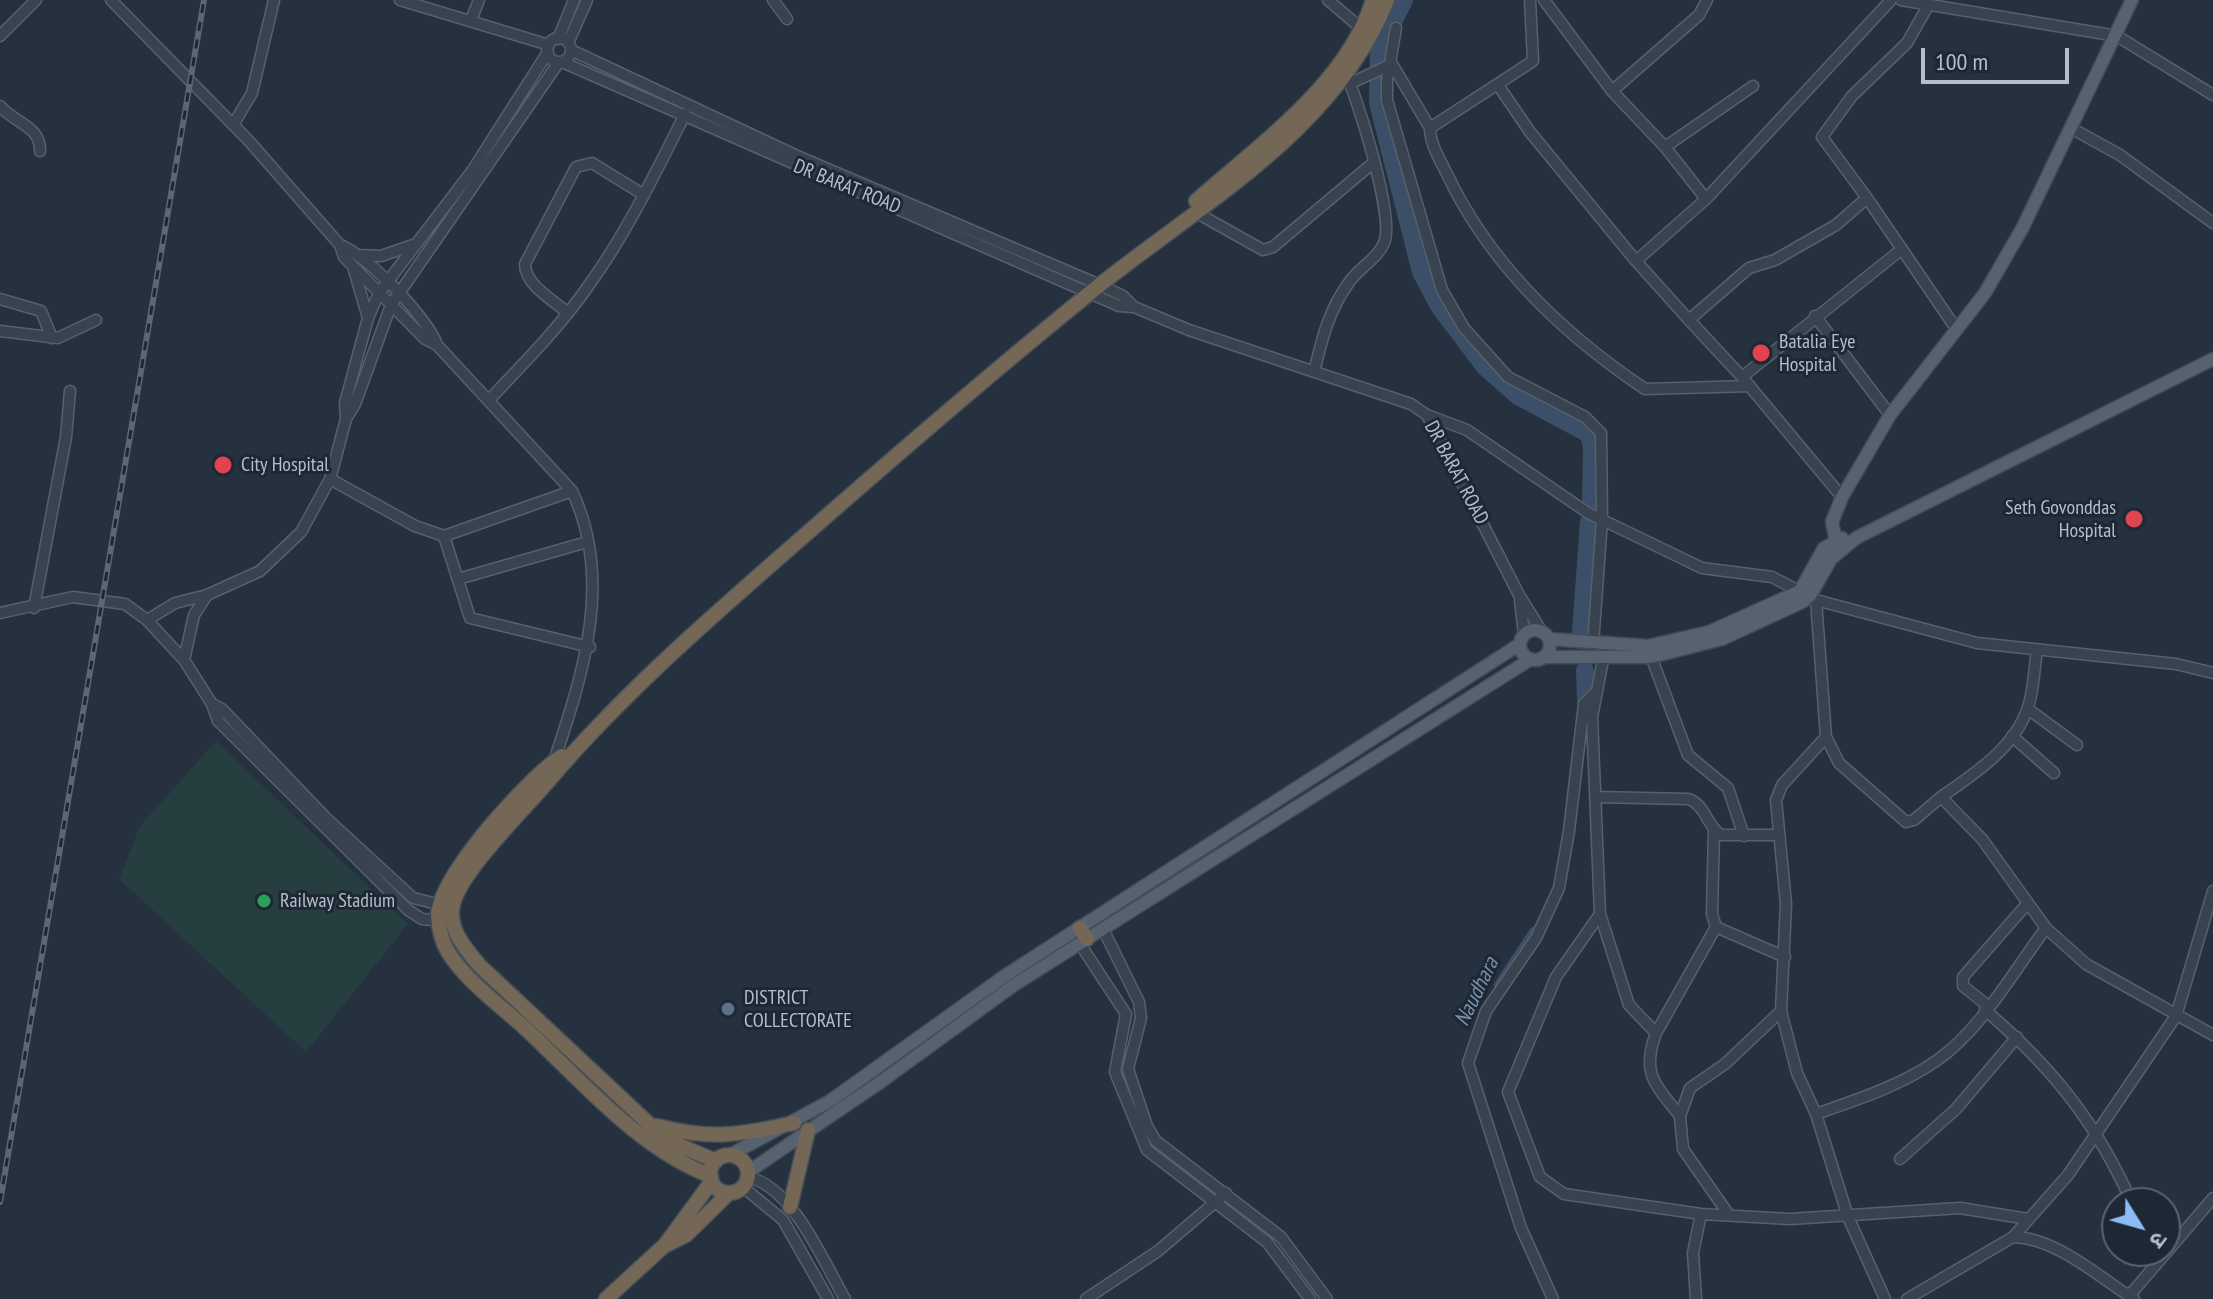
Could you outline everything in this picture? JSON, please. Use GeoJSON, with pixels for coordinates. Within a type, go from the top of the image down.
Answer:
{"type":"FeatureCollection","features":[{"type":"Feature","properties":{"kind":"highway"},"geometry":{"type":"LineString","coordinates":[[1161,239],[1169,226],[1305,102],[1346,74],[1373,0]]}},
{"type":"Feature","properties":{"kind":"highway"},"geometry":{"type":"LineString","coordinates":[[665,1245],[686,1235],[742,1182],[744,1162],[717,1169],[682,1165],[661,1151],[477,984],[449,954],[445,914],[459,889],[555,767],[664,659],[927,429],[1095,289],[1197,213],[1298,127],[1346,74],[1387,0]]}},
{"type":"Feature","properties":{"kind":"highway"},"geometry":{"type":"LineString","coordinates":[[445,914],[463,947],[479,965],[649,1124],[717,1169]]}},
{"type":"Feature","properties":{"kind":"highway"},"geometry":{"type":"LineString","coordinates":[[649,1124],[696,1136],[721,1137],[801,1127],[790,1207]]}},
{"type":"Feature","properties":{"kind":"highway"},"geometry":{"type":"LineString","coordinates":[[717,1169],[719,1189],[742,1182]]}},
{"type":"Feature","properties":{"kind":"highway"},"geometry":{"type":"LineString","coordinates":[[606,1299],[665,1245],[717,1169]]}},
{"type":"Feature","properties":{"kind":"main road"},"geometry":{"type":"LineString","coordinates":[[1837,546],[1832,522],[1842,497],[1890,415],[1985,293],[2023,227],[2132,0]]}},
{"type":"Feature","properties":{"kind":"main road"},"geometry":{"type":"LineString","coordinates":[[1082,937],[1103,929],[1531,659],[1650,652],[1808,596],[1818,557],[2213,359]]}},
{"type":"Feature","properties":{"kind":"main road"},"geometry":{"type":"LineString","coordinates":[[717,1169],[801,1127],[882,1081],[1082,937],[1533,630],[1593,644],[1650,652]]}},
{"type":"Feature","properties":{"kind":"main road"},"geometry":{"type":"LineString","coordinates":[[1545,657],[1550,648],[1546,635]]}},
{"type":"Feature","properties":{"kind":"main road"},"geometry":{"type":"LineString","coordinates":[[1522,640],[1523,654],[1531,659]]}},
{"type":"Feature","properties":{"kind":"main road"},"geometry":{"type":"LineString","coordinates":[[742,1182],[801,1127]]}},
{"type":"Feature","properties":{"kind":"street"},"geometry":{"type":"LineString","coordinates":[[0,36],[36,0]]}},
{"type":"Feature","properties":{"kind":"street"},"geometry":{"type":"LineString","coordinates":[[111,0],[233,125],[355,260],[379,293],[425,339],[437,345],[572,491],[583,513],[587,542],[592,594],[590,647],[555,767]]}},
{"type":"Feature","properties":{"kind":"street"},"geometry":{"type":"LineString","coordinates":[[233,125],[252,93],[274,0]]}},
{"type":"Feature","properties":{"kind":"street","name":"DR BARAT ROAD"},"geometry":{"type":"LineString","coordinates":[[401,0],[559,46],[1095,289]]}},
{"type":"Feature","properties":{"kind":"street"},"geometry":{"type":"LineString","coordinates":[[471,20],[479,0]]}},
{"type":"Feature","properties":{"kind":"street"},"geometry":{"type":"LineString","coordinates":[[147,620],[175,603],[207,595],[260,571],[301,532],[330,479],[346,419],[355,404],[391,305],[560,62],[559,46],[574,0]]}},
{"type":"Feature","properties":{"kind":"street"},"geometry":{"type":"LineString","coordinates":[[346,419],[345,403],[368,318],[379,293],[472,171],[559,46],[587,0]]}},
{"type":"Feature","properties":{"kind":"street"},"geometry":{"type":"LineString","coordinates":[[773,0],[787,19]]}},
{"type":"Feature","properties":{"kind":"street"},"geometry":{"type":"LineString","coordinates":[[1328,0],[1362,29]]}},
{"type":"Feature","properties":{"kind":"street"},"geometry":{"type":"LineString","coordinates":[[1430,128],[1528,66],[1535,55],[1530,0]]}},
{"type":"Feature","properties":{"kind":"street"},"geometry":{"type":"LineString","coordinates":[[1544,0],[1612,91],[1665,147],[1706,199]]}},
{"type":"Feature","properties":{"kind":"street"},"geometry":{"type":"LineString","coordinates":[[1612,91],[1699,15],[1707,0]]}},
{"type":"Feature","properties":{"kind":"street"},"geometry":{"type":"LineString","coordinates":[[1636,261],[1706,199],[1891,0]]}},
{"type":"Feature","properties":{"kind":"street"},"geometry":{"type":"LineString","coordinates":[[1901,0],[1929,4],[1955,3],[2117,36],[2213,95]]}},
{"type":"Feature","properties":{"kind":"street"},"geometry":{"type":"LineString","coordinates":[[1929,4],[1907,43],[1852,96],[1822,137],[1957,330]]}},
{"type":"Feature","properties":{"kind":"street"},"geometry":{"type":"LineString","coordinates":[[1396,28],[1387,80],[1391,121],[1442,290],[1464,328],[1508,377],[1596,424],[1603,445],[1602,520],[1593,644]]}},
{"type":"Feature","properties":{"kind":"street","name":"DR BARAT ROAD"},"geometry":{"type":"LineString","coordinates":[[559,46],[560,62],[685,114],[765,153],[1095,289],[1123,296],[1134,307],[1189,330],[1411,404],[1427,415],[1519,595],[1546,635]]}},
{"type":"Feature","properties":{"kind":"street"},"geometry":{"type":"LineString","coordinates":[[1314,372],[1335,302],[1385,242],[1387,229],[1358,97],[1346,74],[1392,64]]}},
{"type":"Feature","properties":{"kind":"street"},"geometry":{"type":"LineString","coordinates":[[1392,64],[1430,128],[1435,150],[1486,245],[1559,321],[1645,389],[1750,386]]}},
{"type":"Feature","properties":{"kind":"street"},"geometry":{"type":"LineString","coordinates":[[1498,85],[1530,132],[1636,261],[1750,386],[1842,497]]}},
{"type":"Feature","properties":{"kind":"street"},"geometry":{"type":"LineString","coordinates":[[1665,147],[1753,86]]}},
{"type":"Feature","properties":{"kind":"street"},"geometry":{"type":"LineString","coordinates":[[0,106],[36,132],[40,151]]}},
{"type":"Feature","properties":{"kind":"street"},"geometry":{"type":"LineString","coordinates":[[489,400],[568,313],[590,284],[644,195],[685,114]]}},
{"type":"Feature","properties":{"kind":"street"},"geometry":{"type":"LineString","coordinates":[[2071,128],[2120,155],[2213,223]]}},
{"type":"Feature","properties":{"kind":"street"},"geometry":{"type":"LineString","coordinates":[[568,313],[532,282],[525,273],[525,264],[576,167],[592,163],[644,195]]}},
{"type":"Feature","properties":{"kind":"street"},"geometry":{"type":"LineString","coordinates":[[1197,213],[1263,250],[1273,247],[1373,163]]}},
{"type":"Feature","properties":{"kind":"street"},"geometry":{"type":"LineString","coordinates":[[1689,320],[1749,268],[1775,260],[1836,225],[1867,198]]}},
{"type":"Feature","properties":{"kind":"street"},"geometry":{"type":"LineString","coordinates":[[355,260],[381,256],[416,243]]}},
{"type":"Feature","properties":{"kind":"street"},"geometry":{"type":"LineString","coordinates":[[1742,377],[1902,249]]}},
{"type":"Feature","properties":{"kind":"street"},"geometry":{"type":"LineString","coordinates":[[355,260],[399,295],[433,332],[437,345]]}},
{"type":"Feature","properties":{"kind":"street"},"geometry":{"type":"LineString","coordinates":[[355,260],[368,318]]}},
{"type":"Feature","properties":{"kind":"street"},"geometry":{"type":"LineString","coordinates":[[0,299],[41,311],[52,338]]}},
{"type":"Feature","properties":{"kind":"street"},"geometry":{"type":"LineString","coordinates":[[1815,316],[1890,415]]}},
{"type":"Feature","properties":{"kind":"street"},"geometry":{"type":"LineString","coordinates":[[0,331],[52,338],[75,332],[96,320]]}},
{"type":"Feature","properties":{"kind":"street"},"geometry":{"type":"LineString","coordinates":[[34,608],[66,437],[70,391]]}},
{"type":"Feature","properties":{"kind":"street"},"geometry":{"type":"LineString","coordinates":[[1427,415],[1467,430],[1556,494],[1602,520],[1702,568],[1753,572],[1808,596],[1977,643],[2145,660],[2213,673]]}},
{"type":"Feature","properties":{"kind":"street"},"geometry":{"type":"LineString","coordinates":[[330,479],[415,526],[444,536],[572,491]]}},
{"type":"Feature","properties":{"kind":"street"},"geometry":{"type":"LineString","coordinates":[[444,536],[470,618],[590,647]]}},
{"type":"Feature","properties":{"kind":"street"},"geometry":{"type":"LineString","coordinates":[[458,579],[587,542]]}},
{"type":"Feature","properties":{"kind":"street"},"geometry":{"type":"LineString","coordinates":[[184,660],[194,615],[207,595]]}},
{"type":"Feature","properties":{"kind":"street","name":"DR BARAT ROAD"},"geometry":{"type":"LineString","coordinates":[[1519,595],[1522,640]]}},
{"type":"Feature","properties":{"kind":"street"},"geometry":{"type":"LineString","coordinates":[[1808,596],[1826,737],[1839,763],[1899,819],[1914,820],[1995,756],[2012,736],[2028,709],[2037,650]]}},
{"type":"Feature","properties":{"kind":"street"},"geometry":{"type":"LineString","coordinates":[[0,613],[73,597],[125,604],[147,620],[184,660],[212,704],[218,721],[354,859],[408,910],[422,919],[445,914]]}},
{"type":"Feature","properties":{"kind":"street"},"geometry":{"type":"LineString","coordinates":[[1650,652],[1688,755],[1719,777],[1728,788],[1744,836]]}},
{"type":"Feature","properties":{"kind":"street"},"geometry":{"type":"LineString","coordinates":[[1604,655],[1592,717],[1600,914],[1629,1005],[1656,1033]]}},
{"type":"Feature","properties":{"kind":"street"},"geometry":{"type":"LineString","coordinates":[[1553,1299],[1521,1228],[1468,1063],[1486,1011],[1536,938],[1559,888],[1584,704],[1597,691]]}},
{"type":"Feature","properties":{"kind":"street"},"geometry":{"type":"LineString","coordinates":[[212,704],[222,709],[326,818],[413,898],[445,914]]}},
{"type":"Feature","properties":{"kind":"street"},"geometry":{"type":"LineString","coordinates":[[2028,709],[2077,745]]}},
{"type":"Feature","properties":{"kind":"street"},"geometry":{"type":"LineString","coordinates":[[2012,736],[2054,773]]}},
{"type":"Feature","properties":{"kind":"street"},"geometry":{"type":"LineString","coordinates":[[1826,737],[1782,785],[1776,800],[1786,904],[1781,1011],[1797,1073],[1816,1114],[1848,1217],[1885,1299]]}},
{"type":"Feature","properties":{"kind":"street"},"geometry":{"type":"LineString","coordinates":[[1595,797],[1689,799],[1698,803],[1714,830],[1721,835],[1778,835]]}},
{"type":"Feature","properties":{"kind":"street"},"geometry":{"type":"LineString","coordinates":[[1941,797],[1982,839],[2046,928],[2086,964],[2213,1035]]}},
{"type":"Feature","properties":{"kind":"street"},"geometry":{"type":"LineString","coordinates":[[1680,1116],[1657,1086],[1647,1057],[1656,1033],[1716,927],[1712,914],[1714,830]]}},
{"type":"Feature","properties":{"kind":"street"},"geometry":{"type":"LineString","coordinates":[[1907,1299],[2013,1237],[2068,1175],[2176,1016],[2213,891]]}},
{"type":"Feature","properties":{"kind":"street"},"geometry":{"type":"LineString","coordinates":[[2027,904],[1963,977],[1963,986],[2017,1037],[2098,1133],[2124,1187]]}},
{"type":"Feature","properties":{"kind":"street"},"geometry":{"type":"LineString","coordinates":[[1600,914],[1556,977],[1532,1041],[1513,1078],[1508,1101],[1540,1177],[1550,1187],[1564,1194],[1701,1214],[1848,1217],[1960,1208],[2028,1219]]}},
{"type":"Feature","properties":{"kind":"street"},"geometry":{"type":"LineString","coordinates":[[1716,927],[1785,957]]}},
{"type":"Feature","properties":{"kind":"street"},"geometry":{"type":"LineString","coordinates":[[1816,1114],[1909,1077],[1936,1061],[1960,1040],[1987,1008],[2046,928]]}},
{"type":"Feature","properties":{"kind":"street"},"geometry":{"type":"LineString","coordinates":[[1103,929],[1139,1002],[1141,1018],[1128,1069],[1147,1126],[1169,1153],[1281,1237],[1327,1299]]}},
{"type":"Feature","properties":{"kind":"street"},"geometry":{"type":"LineString","coordinates":[[1082,937],[1126,1014],[1115,1072],[1141,1141],[1156,1159],[1280,1255],[1310,1299]]}},
{"type":"Feature","properties":{"kind":"street"},"geometry":{"type":"LineString","coordinates":[[1729,1215],[1683,1149],[1680,1116],[1690,1088],[1725,1064],[1781,1011]]}},
{"type":"Feature","properties":{"kind":"street"},"geometry":{"type":"LineString","coordinates":[[1900,1159],[1956,1109],[2017,1037]]}},
{"type":"Feature","properties":{"kind":"street"},"geometry":{"type":"LineString","coordinates":[[742,1182],[769,1185],[790,1207],[845,1299]]}},
{"type":"Feature","properties":{"kind":"street"},"geometry":{"type":"LineString","coordinates":[[742,1182],[783,1220],[828,1299]]}},
{"type":"Feature","properties":{"kind":"street"},"geometry":{"type":"LineString","coordinates":[[1086,1299],[1158,1251],[1226,1193]]}},
{"type":"Feature","properties":{"kind":"street"},"geometry":{"type":"LineString","coordinates":[[2181,1232],[2213,1198]]}},
{"type":"Feature","properties":{"kind":"street"},"geometry":{"type":"LineString","coordinates":[[1696,1299],[1693,1253],[1701,1214]]}},
{"type":"Feature","properties":{"kind":"street"},"geometry":{"type":"LineString","coordinates":[[2013,1237],[2032,1237],[2049,1245],[2132,1297],[2151,1267]]}},
{"type":"Feature","properties":{"kind":"green space","name":"Railway Stadium"},"geometry":{"type":"Polygon","coordinates":[[[216,741],[408,924],[306,1052],[119,879],[140,826],[216,741]]]}},
{"type":"Feature","properties":{"kind":"waterway"},"geometry":{"type":"LineString","coordinates":[[1404,0],[1379,51],[1378,103],[1421,272],[1439,306],[1485,367],[1518,396],[1589,434],[1592,446],[1591,505]]}},
{"type":"Feature","properties":{"kind":"waterway"},"geometry":{"type":"LineString","coordinates":[[1581,633],[1589,522]]}},
{"type":"Feature","properties":{"kind":"waterway"},"geometry":{"type":"LineString","coordinates":[[1585,671],[1586,702]]}},
{"type":"Feature","properties":{"kind":"waterway","name":"Naudhara"},"geometry":{"type":"LineString","coordinates":[[1499,985],[1534,932]]}},
{"type":"Feature","properties":{"kind":"railway"},"geometry":{"type":"LineString","coordinates":[[0,1202],[204,0]]}},
{"type":"Feature","properties":{"kind":"place","name":"Batalia Eye Hospital"},"geometry":{"type":"Point","coordinates":[1761,353]}},
{"type":"Feature","properties":{"kind":"place","name":"City Hospital"},"geometry":{"type":"Point","coordinates":[223,465]}},
{"type":"Feature","properties":{"kind":"place","name":"Seth Govonddas Hospital"},"geometry":{"type":"Point","coordinates":[2134,519]}},
{"type":"Feature","properties":{"kind":"place","name":"Railway Stadium"},"geometry":{"type":"Point","coordinates":[264,901]}},
{"type":"Feature","properties":{"kind":"place","name":"DISTRICT COLLECTORATE"},"geometry":{"type":"Point","coordinates":[728,1009]}}]}
